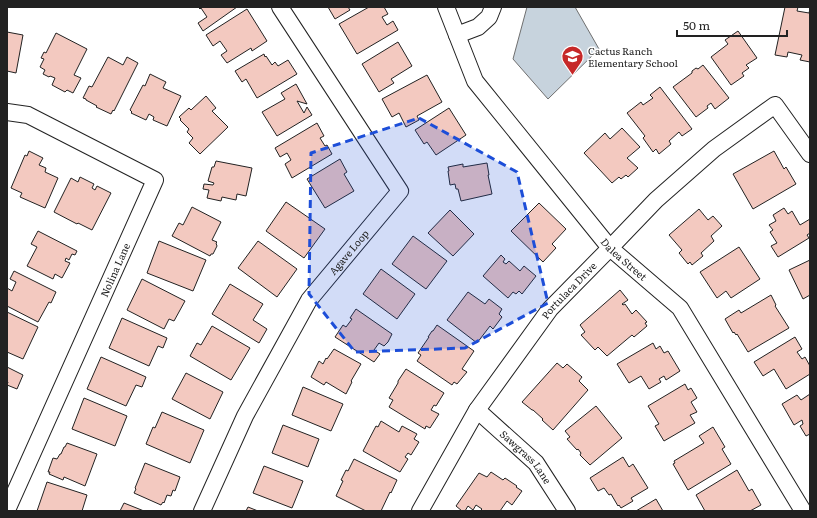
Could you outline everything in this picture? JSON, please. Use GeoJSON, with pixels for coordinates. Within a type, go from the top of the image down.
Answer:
{"type":"FeatureCollection","features":[{"type":"Feature","properties":{"kind":"street","name":"Agave Loop"},"geometry":{"type":"LineString","coordinates":[[202,511],[245,416],[309,300],[400,191],[280,7]]}},
{"type":"Feature","properties":{"kind":"street","name":"Dalea Street"},"geometry":{"type":"LineString","coordinates":[[446,7],[475,81],[610,248],[680,308],[803,511]]}},
{"type":"Feature","properties":{"kind":"street"},"geometry":{"type":"LineString","coordinates":[[457,35],[478,27],[489,17],[493,7]]}},
{"type":"Feature","properties":{"kind":"street","name":"Portulaca Drive"},"geometry":{"type":"LineString","coordinates":[[420,511],[477,410],[550,309],[656,200],[714,149],[775,105],[810,154]]}},
{"type":"Feature","properties":{"kind":"street","name":"Nolina Lane"},"geometry":{"type":"LineString","coordinates":[[7,112],[28,115],[155,180],[7,510]]}},
{"type":"Feature","properties":{"kind":"street","name":"Sawgrass Lane"},"geometry":{"type":"LineString","coordinates":[[477,410],[536,463],[567,511]]}},
{"type":"Feature","properties":{"kind":"highlighted area"},"geometry":{"type":"Polygon","coordinates":[[[419,118],[517,172],[548,303],[465,348],[355,352],[309,294],[311,153],[419,118]]]}},
{"type":"Feature","properties":{"kind":"shaded area"},"geometry":{"type":"Polygon","coordinates":[[[527,7],[575,7],[599,49],[548,99],[513,59],[527,7]]]}},
{"type":"Feature","properties":{"kind":"building"},"geometry":{"type":"Polygon","coordinates":[[[198,7],[237,7],[203,31],[198,23],[207,17],[201,8],[200,9],[198,7]]]}},
{"type":"Feature","properties":{"kind":"building"},"geometry":{"type":"Polygon","coordinates":[[[328,7],[348,7],[350,10],[335,19],[328,7]]]}},
{"type":"Feature","properties":{"kind":"building"},"geometry":{"type":"Polygon","coordinates":[[[369,7],[384,7],[388,14],[382,17],[387,25],[393,21],[398,30],[357,54],[339,24],[369,7]]]}},
{"type":"Feature","properties":{"kind":"building"},"geometry":{"type":"Polygon","coordinates":[[[785,7],[798,7],[797,11],[809,13],[810,9],[810,62],[800,60],[802,55],[788,52],[787,57],[775,55],[785,7]]]}},
{"type":"Feature","properties":{"kind":"building"},"geometry":{"type":"Polygon","coordinates":[[[247,9],[267,41],[252,51],[251,48],[227,63],[221,55],[227,51],[220,41],[213,46],[206,35],[247,9]]]}},
{"type":"Feature","properties":{"kind":"building"},"geometry":{"type":"Polygon","coordinates":[[[738,31],[757,58],[746,65],[749,68],[742,73],[744,76],[731,85],[711,57],[728,44],[725,40],[738,31]]]}},
{"type":"Feature","properties":{"kind":"building"},"geometry":{"type":"Polygon","coordinates":[[[7,32],[23,35],[16,73],[7,71],[7,32]]]}},
{"type":"Feature","properties":{"kind":"building"},"geometry":{"type":"Polygon","coordinates":[[[56,33],[87,49],[74,75],[81,78],[73,93],[67,90],[65,92],[52,85],[55,78],[43,74],[45,70],[40,67],[44,59],[41,58],[44,52],[46,53],[56,33]]]}},
{"type":"Feature","properties":{"kind":"building"},"geometry":{"type":"Polygon","coordinates":[[[398,42],[412,66],[391,79],[394,83],[379,92],[362,64],[398,42]]]}},
{"type":"Feature","properties":{"kind":"building"},"geometry":{"type":"Polygon","coordinates":[[[264,54],[272,65],[275,62],[278,66],[288,60],[297,74],[257,98],[246,79],[242,82],[235,71],[264,54]]]}},
{"type":"Feature","properties":{"kind":"building"},"geometry":{"type":"Polygon","coordinates":[[[108,57],[123,65],[127,57],[138,63],[114,111],[113,110],[111,114],[96,107],[97,106],[83,98],[89,86],[92,87],[108,57]]]}},
{"type":"Feature","properties":{"kind":"building"},"geometry":{"type":"Polygon","coordinates":[[[703,65],[729,98],[715,109],[711,103],[707,106],[708,108],[696,117],[673,87],[692,73],[692,71],[696,68],[698,69],[703,65]]]}},
{"type":"Feature","properties":{"kind":"building"},"geometry":{"type":"Polygon","coordinates":[[[150,74],[166,82],[163,88],[181,96],[167,126],[153,120],[154,117],[149,114],[146,120],[131,113],[132,112],[130,110],[143,85],[145,86],[150,74]]]}},
{"type":"Feature","properties":{"kind":"building"},"geometry":{"type":"Polygon","coordinates":[[[427,75],[442,102],[417,116],[419,120],[406,127],[399,113],[392,117],[382,99],[427,75]]]}},
{"type":"Feature","properties":{"kind":"building"},"geometry":{"type":"Polygon","coordinates":[[[296,84],[307,104],[297,101],[304,113],[307,107],[312,115],[277,136],[262,112],[285,99],[281,93],[296,84]]]}},
{"type":"Feature","properties":{"kind":"building"},"geometry":{"type":"Polygon","coordinates":[[[660,87],[692,129],[682,136],[679,132],[669,141],[671,144],[659,154],[656,149],[653,152],[643,138],[645,136],[627,113],[641,102],[643,105],[653,98],[650,95],[660,87]]]}},
{"type":"Feature","properties":{"kind":"building"},"geometry":{"type":"Polygon","coordinates":[[[206,96],[216,108],[212,111],[228,127],[200,154],[189,143],[193,138],[187,132],[189,129],[179,117],[189,108],[191,110],[206,96]]]}},
{"type":"Feature","properties":{"kind":"building"},"geometry":{"type":"Polygon","coordinates":[[[449,108],[466,135],[436,155],[427,142],[424,144],[415,130],[449,108]]]}},
{"type":"Feature","properties":{"kind":"building"},"geometry":{"type":"Polygon","coordinates":[[[317,123],[324,136],[320,138],[325,146],[327,145],[332,154],[292,178],[285,164],[291,160],[287,153],[280,157],[275,148],[317,123]]]}},
{"type":"Feature","properties":{"kind":"building"},"geometry":{"type":"Polygon","coordinates":[[[622,128],[640,147],[627,158],[638,168],[628,177],[626,175],[621,179],[619,177],[612,183],[584,153],[605,133],[610,139],[622,128]]]}},
{"type":"Feature","properties":{"kind":"building"},"geometry":{"type":"Polygon","coordinates":[[[29,151],[43,158],[39,165],[46,168],[45,172],[58,178],[45,208],[20,197],[22,193],[11,188],[25,155],[27,156],[29,151]]]}},
{"type":"Feature","properties":{"kind":"building"},"geometry":{"type":"Polygon","coordinates":[[[774,151],[784,169],[786,167],[796,184],[753,209],[733,174],[774,151]]]}},
{"type":"Feature","properties":{"kind":"building"},"geometry":{"type":"Polygon","coordinates":[[[340,159],[347,172],[344,174],[354,191],[325,208],[307,179],[340,159]]]}},
{"type":"Feature","properties":{"kind":"building"},"geometry":{"type":"Polygon","coordinates":[[[216,161],[252,168],[246,196],[237,194],[236,200],[222,197],[221,201],[207,198],[209,190],[203,189],[204,184],[213,185],[214,183],[208,181],[212,167],[214,167],[216,161]]]}},
{"type":"Feature","properties":{"kind":"building"},"geometry":{"type":"Polygon","coordinates":[[[487,163],[492,194],[461,201],[455,184],[450,185],[448,167],[463,164],[463,167],[487,163]]]}},
{"type":"Feature","properties":{"kind":"building"},"geometry":{"type":"Polygon","coordinates":[[[80,177],[94,184],[92,188],[95,190],[97,186],[111,193],[92,230],[54,212],[71,178],[78,182],[80,177]]]}},
{"type":"Feature","properties":{"kind":"building"},"geometry":{"type":"Polygon","coordinates":[[[286,202],[325,229],[304,258],[266,231],[286,202]]]}},
{"type":"Feature","properties":{"kind":"building"},"geometry":{"type":"Polygon","coordinates":[[[539,203],[566,229],[552,244],[556,248],[543,262],[511,231],[539,203]]]}},
{"type":"Feature","properties":{"kind":"building"},"geometry":{"type":"Polygon","coordinates":[[[192,207],[221,222],[212,240],[217,242],[217,246],[213,254],[210,256],[172,236],[179,223],[183,225],[192,207]]]}},
{"type":"Feature","properties":{"kind":"building"},"geometry":{"type":"Polygon","coordinates":[[[784,208],[788,214],[792,211],[800,225],[810,219],[810,233],[807,235],[809,238],[778,257],[771,246],[777,243],[770,232],[773,230],[769,225],[776,221],[773,215],[784,208]]]}},
{"type":"Feature","properties":{"kind":"building"},"geometry":{"type":"Polygon","coordinates":[[[699,209],[708,220],[713,216],[722,226],[711,236],[714,241],[701,253],[703,256],[692,265],[690,262],[688,264],[679,253],[682,250],[669,235],[699,209]]]}},
{"type":"Feature","properties":{"kind":"building"},"geometry":{"type":"Polygon","coordinates":[[[450,210],[474,234],[453,256],[428,233],[450,210]]]}},
{"type":"Feature","properties":{"kind":"building"},"geometry":{"type":"Polygon","coordinates":[[[38,231],[77,251],[75,255],[72,254],[69,260],[66,258],[65,261],[70,263],[62,278],[55,274],[53,279],[27,266],[37,247],[31,244],[38,231]]]}},
{"type":"Feature","properties":{"kind":"building"},"geometry":{"type":"Polygon","coordinates":[[[413,236],[447,261],[426,289],[392,264],[413,236]]]}},
{"type":"Feature","properties":{"kind":"building"},"geometry":{"type":"Polygon","coordinates":[[[159,241],[206,260],[193,291],[147,273],[159,241]]]}},
{"type":"Feature","properties":{"kind":"building"},"geometry":{"type":"Polygon","coordinates":[[[258,241],[297,269],[277,297],[238,268],[258,241]]]}},
{"type":"Feature","properties":{"kind":"building"},"geometry":{"type":"Polygon","coordinates":[[[739,247],[760,279],[731,298],[726,291],[717,298],[700,272],[739,247]]]}},
{"type":"Feature","properties":{"kind":"building"},"geometry":{"type":"Polygon","coordinates":[[[501,255],[505,259],[503,262],[506,264],[509,261],[520,271],[524,266],[536,276],[522,294],[519,291],[516,294],[513,292],[508,298],[483,276],[501,255]]]}},
{"type":"Feature","properties":{"kind":"building"},"geometry":{"type":"Polygon","coordinates":[[[810,260],[810,295],[803,299],[789,270],[810,260]]]}},
{"type":"Feature","properties":{"kind":"building"},"geometry":{"type":"Polygon","coordinates":[[[381,269],[415,294],[397,319],[363,294],[381,269]]]}},
{"type":"Feature","properties":{"kind":"building"},"geometry":{"type":"Polygon","coordinates":[[[14,271],[56,292],[51,303],[49,302],[38,322],[7,306],[7,288],[12,291],[16,282],[10,279],[14,271]]]}},
{"type":"Feature","properties":{"kind":"building"},"geometry":{"type":"Polygon","coordinates":[[[142,279],[185,301],[174,321],[169,319],[164,329],[127,310],[142,279]]]}},
{"type":"Feature","properties":{"kind":"building"},"geometry":{"type":"Polygon","coordinates":[[[230,284],[263,304],[253,320],[267,329],[259,343],[212,314],[230,284]]]}},
{"type":"Feature","properties":{"kind":"building"},"geometry":{"type":"Polygon","coordinates":[[[620,290],[628,300],[622,304],[625,304],[632,314],[636,310],[647,322],[645,323],[647,326],[634,337],[632,335],[607,356],[598,347],[595,350],[581,335],[585,332],[580,325],[620,290]]]}},
{"type":"Feature","properties":{"kind":"building"},"geometry":{"type":"Polygon","coordinates":[[[468,292],[485,304],[489,299],[502,309],[499,314],[502,317],[493,329],[490,326],[477,343],[447,320],[468,292]]]}},
{"type":"Feature","properties":{"kind":"building"},"geometry":{"type":"Polygon","coordinates":[[[771,295],[776,305],[775,306],[789,328],[748,352],[737,334],[736,335],[734,332],[733,333],[725,319],[739,310],[741,313],[771,295]]]}},
{"type":"Feature","properties":{"kind":"building"},"geometry":{"type":"Polygon","coordinates":[[[356,309],[392,334],[384,346],[379,343],[374,350],[380,354],[374,362],[335,337],[343,325],[346,327],[352,319],[350,318],[356,309]]]}},
{"type":"Feature","properties":{"kind":"building"},"geometry":{"type":"Polygon","coordinates":[[[7,312],[38,327],[23,359],[7,352],[7,312]]]}},
{"type":"Feature","properties":{"kind":"building"},"geometry":{"type":"Polygon","coordinates":[[[122,318],[167,338],[163,348],[158,346],[149,366],[109,348],[122,318]]]}},
{"type":"Feature","properties":{"kind":"building"},"geometry":{"type":"Polygon","coordinates":[[[437,325],[474,351],[462,369],[467,372],[457,384],[454,382],[452,385],[417,361],[421,355],[418,353],[437,325]]]}},
{"type":"Feature","properties":{"kind":"building"},"geometry":{"type":"Polygon","coordinates":[[[212,326],[250,348],[231,380],[190,356],[197,343],[201,345],[212,326]]]}},
{"type":"Feature","properties":{"kind":"building"},"geometry":{"type":"Polygon","coordinates":[[[795,337],[802,349],[797,352],[802,359],[805,357],[810,366],[810,374],[786,389],[774,369],[763,376],[754,362],[795,337]]]}},
{"type":"Feature","properties":{"kind":"building"},"geometry":{"type":"Polygon","coordinates":[[[653,343],[656,349],[660,346],[664,353],[668,351],[680,371],[666,380],[664,376],[659,379],[661,382],[649,389],[641,376],[629,383],[617,364],[653,343]]]}},
{"type":"Feature","properties":{"kind":"building"},"geometry":{"type":"Polygon","coordinates":[[[334,349],[361,364],[351,381],[352,382],[346,394],[326,382],[324,385],[311,377],[319,361],[323,364],[334,349]]]}},
{"type":"Feature","properties":{"kind":"building"},"geometry":{"type":"Polygon","coordinates":[[[101,357],[146,377],[142,387],[136,385],[126,406],[87,389],[101,357]]]}},
{"type":"Feature","properties":{"kind":"building"},"geometry":{"type":"Polygon","coordinates":[[[557,363],[563,368],[567,364],[582,377],[579,381],[588,390],[553,430],[542,420],[543,419],[522,402],[557,363]]]}},
{"type":"Feature","properties":{"kind":"building"},"geometry":{"type":"Polygon","coordinates":[[[7,367],[23,375],[17,389],[7,385],[7,367]]]}},
{"type":"Feature","properties":{"kind":"building"},"geometry":{"type":"Polygon","coordinates":[[[406,369],[444,393],[436,406],[434,405],[431,410],[439,414],[430,428],[426,426],[425,429],[389,407],[393,400],[389,398],[406,369]]]}},
{"type":"Feature","properties":{"kind":"building"},"geometry":{"type":"Polygon","coordinates":[[[186,373],[223,392],[210,419],[172,399],[186,373]]]}},
{"type":"Feature","properties":{"kind":"building"},"geometry":{"type":"Polygon","coordinates":[[[685,384],[688,390],[691,388],[697,398],[691,402],[697,412],[690,415],[695,423],[664,441],[655,426],[659,424],[648,406],[685,384]]]}},
{"type":"Feature","properties":{"kind":"building"},"geometry":{"type":"Polygon","coordinates":[[[303,387],[343,404],[331,431],[292,415],[303,387]]]}},
{"type":"Feature","properties":{"kind":"building"},"geometry":{"type":"Polygon","coordinates":[[[810,394],[810,434],[806,436],[800,426],[803,424],[802,420],[794,425],[782,404],[797,395],[801,400],[810,394]]]}},
{"type":"Feature","properties":{"kind":"building"},"geometry":{"type":"Polygon","coordinates":[[[84,398],[127,416],[115,446],[72,429],[84,398]]]}},
{"type":"Feature","properties":{"kind":"building"},"geometry":{"type":"Polygon","coordinates":[[[596,406],[622,438],[590,465],[580,455],[581,453],[578,449],[577,450],[567,439],[570,437],[565,431],[596,406]]]}},
{"type":"Feature","properties":{"kind":"building"},"geometry":{"type":"Polygon","coordinates":[[[162,412],[204,430],[190,463],[146,444],[153,427],[155,428],[162,412]]]}},
{"type":"Feature","properties":{"kind":"building"},"geometry":{"type":"Polygon","coordinates":[[[381,421],[399,432],[402,426],[417,434],[414,439],[419,442],[411,455],[408,453],[405,457],[408,459],[400,472],[363,451],[376,426],[378,427],[381,421]]]}},
{"type":"Feature","properties":{"kind":"building"},"geometry":{"type":"Polygon","coordinates":[[[283,425],[319,439],[308,467],[272,453],[283,425]]]}},
{"type":"Feature","properties":{"kind":"building"},"geometry":{"type":"Polygon","coordinates":[[[713,427],[725,447],[722,449],[731,464],[688,490],[673,464],[675,463],[674,461],[704,443],[699,436],[713,427]]]}},
{"type":"Feature","properties":{"kind":"building"},"geometry":{"type":"Polygon","coordinates":[[[67,443],[97,454],[85,486],[64,477],[63,480],[49,474],[50,472],[48,472],[53,458],[57,459],[67,443]]]}},
{"type":"Feature","properties":{"kind":"building"},"geometry":{"type":"Polygon","coordinates":[[[623,457],[629,467],[633,464],[648,488],[631,498],[633,501],[621,508],[619,505],[618,506],[611,494],[609,495],[604,488],[598,491],[590,478],[623,457]]]}},
{"type":"Feature","properties":{"kind":"building"},"geometry":{"type":"Polygon","coordinates":[[[354,459],[397,480],[381,511],[366,511],[336,496],[343,481],[341,480],[346,470],[348,471],[354,459]]]}},
{"type":"Feature","properties":{"kind":"building"},"geometry":{"type":"Polygon","coordinates":[[[145,463],[180,477],[175,491],[173,490],[171,496],[167,495],[164,503],[163,502],[161,505],[134,493],[145,463]]]}},
{"type":"Feature","properties":{"kind":"building"},"geometry":{"type":"Polygon","coordinates":[[[264,466],[303,481],[292,508],[253,493],[264,466]]]}},
{"type":"Feature","properties":{"kind":"building"},"geometry":{"type":"Polygon","coordinates":[[[737,470],[749,491],[752,489],[761,505],[750,511],[705,511],[696,495],[737,470]]]}},
{"type":"Feature","properties":{"kind":"building"},"geometry":{"type":"Polygon","coordinates":[[[491,472],[503,480],[505,478],[522,491],[512,505],[507,501],[500,511],[480,511],[482,509],[476,505],[473,510],[468,506],[465,511],[462,511],[456,506],[479,473],[487,477],[491,472]]]}},
{"type":"Feature","properties":{"kind":"building"},"geometry":{"type":"Polygon","coordinates":[[[47,482],[87,495],[82,511],[37,511],[47,482]]]}},
{"type":"Feature","properties":{"kind":"building"},"geometry":{"type":"Polygon","coordinates":[[[656,499],[663,511],[636,511],[656,499]]]}},
{"type":"Feature","properties":{"kind":"building"},"geometry":{"type":"Polygon","coordinates":[[[124,503],[144,511],[120,511],[124,503]]]}},
{"type":"Feature","properties":{"kind":"building"},"geometry":{"type":"Polygon","coordinates":[[[248,507],[258,511],[246,511],[248,507]]]}},
{"type":"Feature","properties":{"kind":"place","name":"Cactus Ranch Elementary School"},"geometry":{"type":"Point","coordinates":[572,76]}}]}
